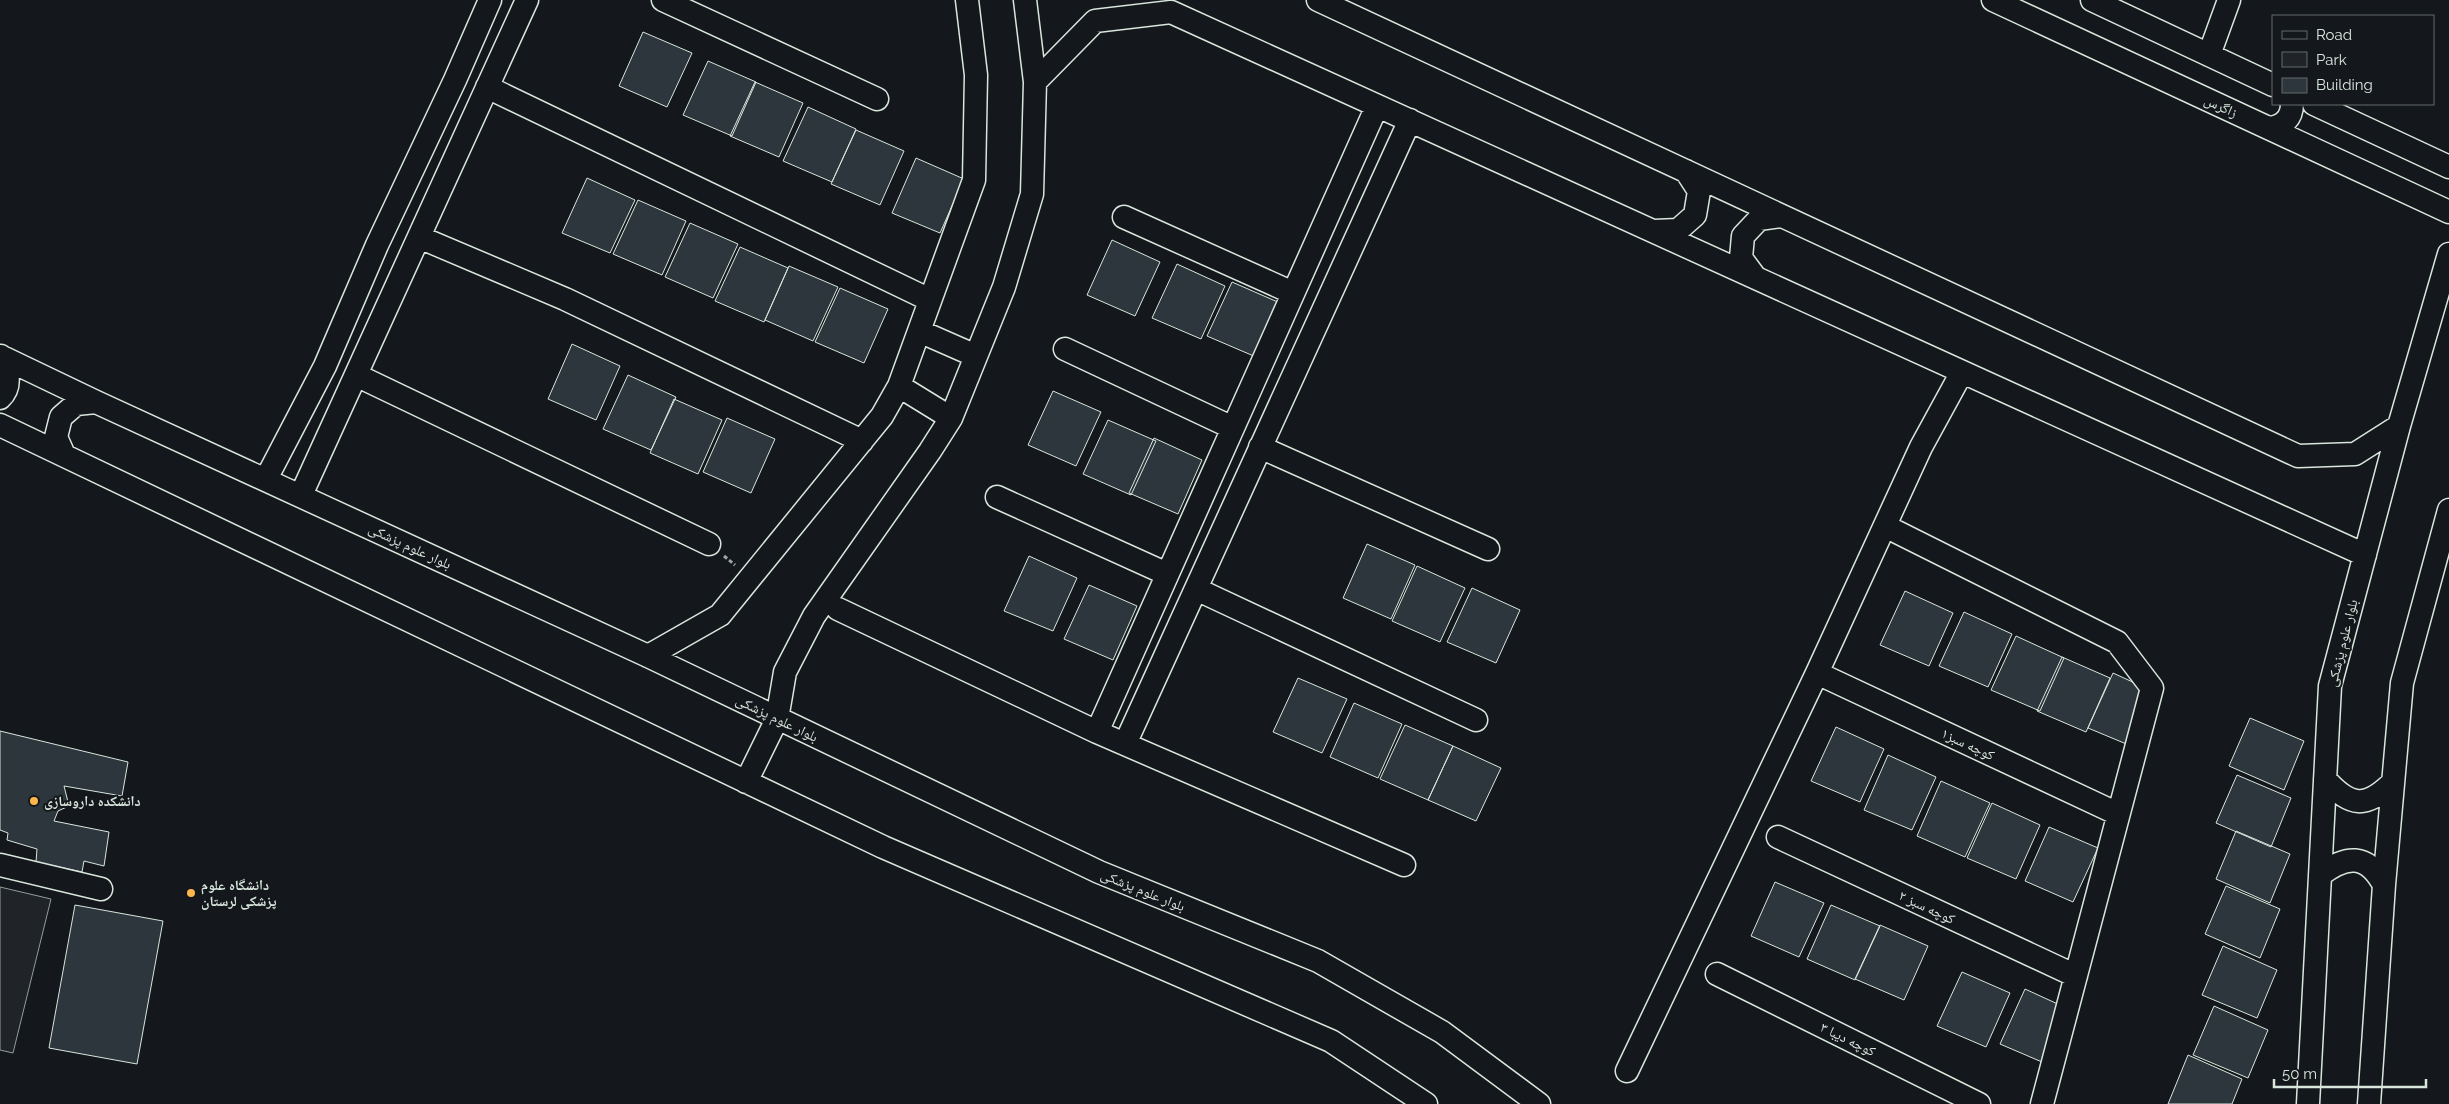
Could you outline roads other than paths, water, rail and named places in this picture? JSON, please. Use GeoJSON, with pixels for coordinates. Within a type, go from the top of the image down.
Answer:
{"type":"FeatureCollection","features":[{"type":"Feature","properties":{"kind":"street"},"geometry":{"type":"LineString","coordinates":[[266,479],[324,366],[377,245],[456,80],[490,0]]}},
{"type":"Feature","properties":{"kind":"street"},"geometry":{"type":"LineString","coordinates":[[301,495],[527,0]]}},
{"type":"Feature","properties":{"kind":"street"},"geometry":{"type":"LineString","coordinates":[[663,0],[877,98]]}},
{"type":"Feature","properties":{"kind":"street"},"geometry":{"type":"LineString","coordinates":[[648,656],[720,615],[882,416],[899,386],[974,180],[976,74],[967,0]]}},
{"type":"Feature","properties":{"kind":"street"},"geometry":{"type":"LineString","coordinates":[[746,782],[777,718],[785,672],[814,616],[951,418],[1004,287],[1032,194],[1035,82],[1025,0]]}},
{"type":"Feature","properties":{"kind":"street"},"geometry":{"type":"LineString","coordinates":[[1318,0],[2298,456],[2355,454],[2399,426]]}},
{"type":"Feature","properties":{"kind":"street","name":"زاگرس"},"geometry":{"type":"LineString","coordinates":[[1993,0],[2449,212]]}},
{"type":"Feature","properties":{"kind":"street"},"geometry":{"type":"LineString","coordinates":[[2092,0],[2272,85]]}},
{"type":"Feature","properties":{"kind":"street"},"geometry":{"type":"LineString","coordinates":[[2209,55],[2229,0]]}},
{"type":"Feature","properties":{"kind":"street"},"geometry":{"type":"LineString","coordinates":[[1035,82],[1095,22],[1171,12],[2366,555]]}},
{"type":"Feature","properties":{"kind":"street"},"geometry":{"type":"LineString","coordinates":[[487,87],[930,300]]}},
{"type":"Feature","properties":{"kind":"street"},"geometry":{"type":"LineString","coordinates":[[2269,128],[2275,128],[2286,121],[2290,116],[2292,105]]}},
{"type":"Feature","properties":{"kind":"street"},"geometry":{"type":"LineString","coordinates":[[2316,105],[2449,167]]}},
{"type":"Feature","properties":{"kind":"street"},"geometry":{"type":"LineString","coordinates":[[1097,732],[1377,106]]}},
{"type":"Feature","properties":{"kind":"street"},"geometry":{"type":"LineString","coordinates":[[1125,744],[1410,120]]}},
{"type":"Feature","properties":{"kind":"street"},"geometry":{"type":"LineString","coordinates":[[1654,231],[1678,230],[1695,215],[1698,191],[1686,171]]}},
{"type":"Feature","properties":{"kind":"street"},"geometry":{"type":"LineString","coordinates":[[1755,277],[1741,258],[1743,236],[1759,219],[1782,216]]}},
{"type":"Feature","properties":{"kind":"street"},"geometry":{"type":"LineString","coordinates":[[1124,217],[1293,293]]}},
{"type":"Feature","properties":{"kind":"street"},"geometry":{"type":"LineString","coordinates":[[419,236],[565,300],[862,441]]}},
{"type":"Feature","properties":{"kind":"street","name":"بلوار علوم پزشکی"},"geometry":{"type":"LineString","coordinates":[[2308,1104],[2330,686],[2399,426],[2449,254]]}},
{"type":"Feature","properties":{"kind":"street"},"geometry":{"type":"LineString","coordinates":[[919,331],[976,356]]}},
{"type":"Feature","properties":{"kind":"street"},"geometry":{"type":"LineString","coordinates":[[1065,348],[1233,428]]}},
{"type":"Feature","properties":{"kind":"street"},"geometry":{"type":"LineString","coordinates":[[0,356],[8,374],[5,394],[0,398]]}},
{"type":"Feature","properties":{"kind":"street","name":"بلوار علوم پزشکی"},"geometry":{"type":"LineString","coordinates":[[0,356],[648,656],[1099,872],[1318,961],[1442,1032],[1539,1104]]}},
{"type":"Feature","properties":{"kind":"street"},"geometry":{"type":"LineString","coordinates":[[1627,1071],[1817,673],[1921,447],[1962,372]]}},
{"type":"Feature","properties":{"kind":"street"},"geometry":{"type":"LineString","coordinates":[[356,375],[709,544]]}},
{"type":"Feature","properties":{"kind":"street"},"geometry":{"type":"LineString","coordinates":[[899,386],[951,418]]}},
{"type":"Feature","properties":{"kind":"street"},"geometry":{"type":"LineString","coordinates":[[64,455],[56,437],[61,417],[76,404],[96,402]]}},
{"type":"Feature","properties":{"kind":"street"},"geometry":{"type":"LineString","coordinates":[[0,425],[883,847],[1331,1040],[1426,1104]]}},
{"type":"Feature","properties":{"kind":"street"},"geometry":{"type":"LineString","coordinates":[[1260,447],[1488,549]]}},
{"type":"Feature","properties":{"kind":"street"},"geometry":{"type":"LineString","coordinates":[[276,458],[310,474]]}},
{"type":"Feature","properties":{"kind":"street"},"geometry":{"type":"LineString","coordinates":[[997,497],[1167,574]]}},
{"type":"Feature","properties":{"kind":"street"},"geometry":{"type":"LineString","coordinates":[[2369,1104],[2384,885],[2402,683],[2449,510]]}},
{"type":"Feature","properties":{"kind":"street"},"geometry":{"type":"LineString","coordinates":[[1885,526],[2117,642],[2152,688],[2042,1104]]}},
{"type":"Feature","properties":{"kind":"street"},"geometry":{"type":"LineString","coordinates":[[1196,589],[1476,720]]}},
{"type":"Feature","properties":{"kind":"street"},"geometry":{"type":"LineString","coordinates":[[838,609],[1097,732],[1404,865]]}},
{"type":"Feature","properties":{"kind":"street","name":"کوچه سبز۱"},"geometry":{"type":"LineString","coordinates":[[1817,673],[2118,814]]}},
{"type":"Feature","properties":{"kind":"street"},"geometry":{"type":"LineString","coordinates":[[2325,779],[2337,793],[2353,801],[2368,802],[2382,794],[2393,782]]}},
{"type":"Feature","properties":{"kind":"street","name":"کوچه سبز ۲"},"geometry":{"type":"LineString","coordinates":[[1778,837],[2076,976]]}},
{"type":"Feature","properties":{"kind":"street"},"geometry":{"type":"LineString","coordinates":[[2320,875],[2335,863],[2346,860],[2356,861],[2367,864],[2377,872],[2384,885]]}},
{"type":"Feature","properties":{"kind":"street"},"geometry":{"type":"LineString","coordinates":[[0,864],[101,889]]}},
{"type":"Feature","properties":{"kind":"street","name":"کوچه دیبا ۳"},"geometry":{"type":"LineString","coordinates":[[1717,974],[1979,1104]]}},
{"type":"Feature","properties":{"kind":"place","name":"دانشکده داروسازی"},"geometry":{"type":"Point","coordinates":[34,801]}},
{"type":"Feature","properties":{"kind":"place","name":"دانشگاه علوم پزشکی لرستان"},"geometry":{"type":"Point","coordinates":[191,893]}}]}
